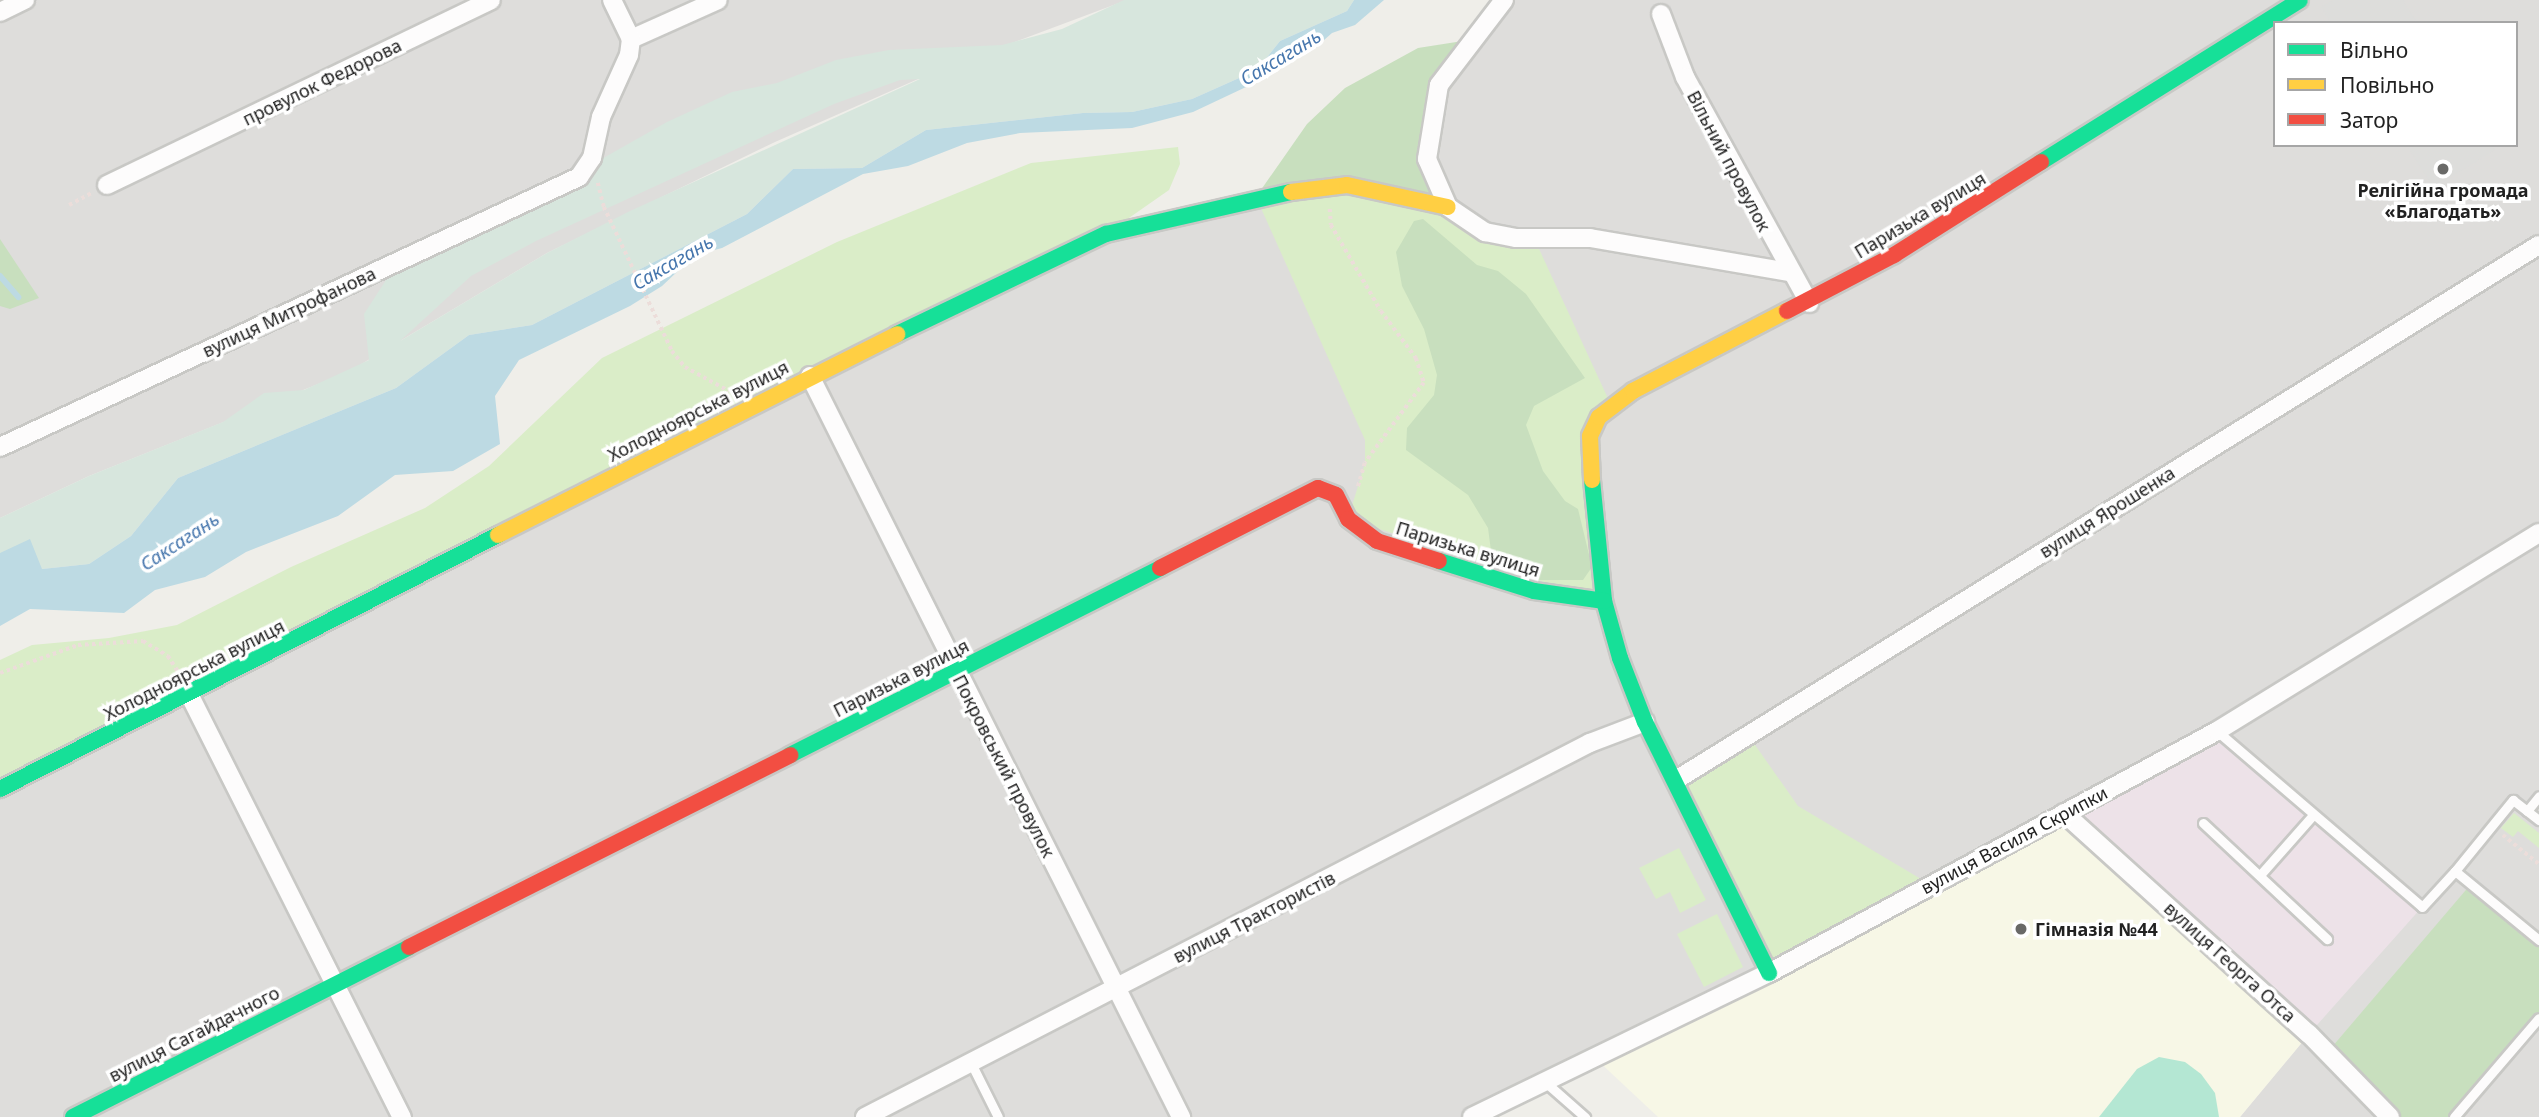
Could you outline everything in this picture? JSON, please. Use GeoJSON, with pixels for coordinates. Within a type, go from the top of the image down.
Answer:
{"type":"FeatureCollection","features":[{"type":"Feature","properties":{"kind":"street"},"geometry":{"type":"LineString","coordinates":[[0,12],[25,0]]}},
{"type":"Feature","properties":{"kind":"street","name":"провулок Федорова"},"geometry":{"type":"LineString","coordinates":[[107,185],[491,0]]}},
{"type":"Feature","properties":{"kind":"street"},"geometry":{"type":"LineString","coordinates":[[612,0],[631,39],[718,0]]}},
{"type":"Feature","properties":{"kind":"street"},"geometry":{"type":"LineString","coordinates":[[1504,0],[1439,85],[1427,159],[1448,207],[1485,232],[1506,236],[1590,238],[1788,272]]}},
{"type":"Feature","properties":{"kind":"street","name":"Паризька вулиця"},"geometry":{"type":"LineString","coordinates":[[332,985],[1318,488],[1336,495],[1348,519],[1377,541],[1534,591],[1604,601],[1591,467],[1591,436],[1600,417],[1633,391],[1809,303],[1894,255],[2300,0]]}},
{"type":"Feature","properties":{"kind":"street","name":"Вільний провулок"},"geometry":{"type":"LineString","coordinates":[[1661,14],[1685,77],[1788,272],[1809,303]]}},
{"type":"Feature","properties":{"kind":"street","name":"вулиця Митрофанова"},"geometry":{"type":"LineString","coordinates":[[0,447],[579,177],[592,158],[601,117],[625,69],[631,39]]}},
{"type":"Feature","properties":{"kind":"street","name":"Холодноярська вулиця"},"geometry":{"type":"LineString","coordinates":[[0,789],[766,398],[1106,234],[1255,197],[1347,185],[1448,207]]}},
{"type":"Feature","properties":{"kind":"street","name":"вулиця Ярошенка"},"geometry":{"type":"LineString","coordinates":[[1676,780],[2539,245]]}},
{"type":"Feature","properties":{"kind":"street","name":"Покровський провулок"},"geometry":{"type":"LineString","coordinates":[[810,376],[1181,1117]]}},
{"type":"Feature","properties":{"kind":"street","name":"вулиця Василя Скрипки"},"geometry":{"type":"LineString","coordinates":[[1472,1117],[1543,1080],[1769,973],[2217,731],[2539,533]]}},
{"type":"Feature","properties":{"kind":"street"},"geometry":{"type":"LineString","coordinates":[[1604,601],[1644,722],[1676,780],[1769,973]]}},
{"type":"Feature","properties":{"kind":"street"},"geometry":{"type":"LineString","coordinates":[[189,694],[332,985],[402,1117]]}},
{"type":"Feature","properties":{"kind":"street","name":"вулиця Трактористів"},"geometry":{"type":"LineString","coordinates":[[865,1117],[1590,743],[1644,722]]}},
{"type":"Feature","properties":{"kind":"street","name":"вулиця Георга Отса"},"geometry":{"type":"LineString","coordinates":[[2064,813],[2309,1034],[2365,1096],[2390,1117]]}},
{"type":"Feature","properties":{"kind":"street","name":"вулиця Сагайдачного"},"geometry":{"type":"LineString","coordinates":[[73,1117],[332,985]]}},
{"type":"Feature","properties":{"kind":"lane"},"geometry":{"type":"LineString","coordinates":[[2217,731],[2422,907],[2514,800],[2539,820]]}},
{"type":"Feature","properties":{"kind":"lane"},"geometry":{"type":"LineString","coordinates":[[2527,811],[2539,796]]}},
{"type":"Feature","properties":{"kind":"lane"},"geometry":{"type":"LineString","coordinates":[[2259,875],[2313,815]]}},
{"type":"Feature","properties":{"kind":"lane"},"geometry":{"type":"LineString","coordinates":[[2203,822],[2327,939]]}},
{"type":"Feature","properties":{"kind":"lane"},"geometry":{"type":"LineString","coordinates":[[2455,871],[2539,940]]}},
{"type":"Feature","properties":{"kind":"lane"},"geometry":{"type":"LineString","coordinates":[[2454,1117],[2539,1018]]}},
{"type":"Feature","properties":{"kind":"lane"},"geometry":{"type":"LineString","coordinates":[[971,1063],[998,1117]]}},
{"type":"Feature","properties":{"kind":"lane"},"geometry":{"type":"LineString","coordinates":[[1543,1080],[1585,1117]]}},
{"type":"Feature","properties":{"kind":"path"},"geometry":{"type":"LineString","coordinates":[[68,205],[107,185]]}},
{"type":"Feature","properties":{"kind":"path"},"geometry":{"type":"LineString","coordinates":[[1328,187],[1331,225],[1376,302],[1416,358],[1424,383],[1365,463],[1348,519]]}},
{"type":"Feature","properties":{"kind":"path"},"geometry":{"type":"LineString","coordinates":[[604,207],[672,351],[685,368],[715,387],[766,398]]}},
{"type":"Feature","properties":{"kind":"path"},"geometry":{"type":"LineString","coordinates":[[0,673],[78,645],[143,641],[167,656],[189,694]]}},
{"type":"Feature","properties":{"kind":"path"},"geometry":{"type":"LineString","coordinates":[[2492,826],[2539,864]]}},
{"type":"Feature","properties":{"kind":"shaded area"},"geometry":{"type":"Polygon","coordinates":[[[0,0],[1127,0],[934,72],[775,142],[547,253],[348,372],[89,476],[0,518],[0,0]]]}},
{"type":"Feature","properties":{"kind":"shaded area"},"geometry":{"type":"Polygon","coordinates":[[[1124,0],[1354,0],[1347,11],[1280,41],[1257,70],[1192,99],[1132,112],[1083,113],[926,130],[862,168],[793,169],[747,214],[532,325],[469,335],[396,388],[178,478],[131,536],[89,564],[42,569],[0,553],[0,518],[89,476],[223,422],[264,393],[304,390],[369,360],[364,314],[388,277],[499,224],[531,203],[564,173],[591,165],[667,122],[732,92],[777,83],[836,60],[889,50],[1002,45],[1062,29],[1124,0]],[[920,79],[900,80],[834,104],[536,241],[471,276],[400,341],[547,253],[630,211],[920,79]]]}},
{"type":"Feature","properties":{"kind":"shaded area"},"geometry":{"type":"Polygon","coordinates":[[[1504,0],[2539,0],[2539,1117],[2240,1117],[2309,1034],[2064,813],[1472,1117],[0,1117],[0,789],[1106,234],[1427,159],[1439,85],[1504,0]]]}},
{"type":"Feature","properties":{"kind":"shaded area"},"geometry":{"type":"Polygon","coordinates":[[[2333,0],[2403,0],[2416,21],[2330,21],[2321,7],[2333,0]]]}},
{"type":"Feature","properties":{"kind":"shaded area","name":"Релігійна громада «Благодать»"},"geometry":{"type":"Polygon","coordinates":[[[2408,147],[2493,147],[2495,150],[2433,188],[2408,147]]]}},
{"type":"Feature","properties":{"kind":"shaded area"},"geometry":{"type":"Polygon","coordinates":[[[2217,731],[2422,907],[2309,1034],[2064,813],[2217,731]]]}},
{"type":"Feature","properties":{"kind":"shaded area","name":"Гімназія №44"},"geometry":{"type":"Polygon","coordinates":[[[2064,813],[2309,1034],[2240,1117],[1658,1117],[1594,1057],[2064,813]]]}},
{"type":"Feature","properties":{"kind":"green space"},"geometry":{"type":"Polygon","coordinates":[[[1469,40],[1439,85],[1427,159],[1448,207],[1347,185],[1256,197],[1307,124],[1345,88],[1418,48],[1469,40]]]}},
{"type":"Feature","properties":{"kind":"green space"},"geometry":{"type":"Polygon","coordinates":[[[1178,147],[1180,164],[1169,190],[1106,234],[0,789],[0,660],[32,645],[109,638],[177,625],[291,567],[425,508],[489,466],[602,358],[837,242],[1031,163],[1178,147]]]}},
{"type":"Feature","properties":{"kind":"green space"},"geometry":{"type":"Polygon","coordinates":[[[1347,185],[1448,207],[1485,232],[1534,238],[1611,405],[1599,417],[1604,601],[1348,519],[1365,463],[1365,440],[1256,197],[1347,185]]]}},
{"type":"Feature","properties":{"kind":"green space"},"geometry":{"type":"Polygon","coordinates":[[[1423,219],[1477,265],[1498,271],[1526,294],[1585,378],[1534,406],[1526,425],[1543,471],[1565,501],[1578,509],[1592,567],[1583,580],[1538,580],[1509,570],[1491,551],[1488,528],[1468,495],[1406,450],[1407,428],[1434,395],[1437,375],[1424,329],[1402,286],[1396,252],[1414,221],[1423,219]]]}},
{"type":"Feature","properties":{"kind":"green space"},"geometry":{"type":"Polygon","coordinates":[[[0,239],[39,298],[10,309],[0,306],[0,239]]]}},
{"type":"Feature","properties":{"kind":"green space"},"geometry":{"type":"Polygon","coordinates":[[[1748,735],[1798,806],[1931,885],[1769,973],[1676,780],[1748,735]]]}},
{"type":"Feature","properties":{"kind":"green space"},"geometry":{"type":"Polygon","coordinates":[[[2514,813],[2539,833],[2539,848],[2518,831],[2513,837],[2501,828],[2514,813]]]}},
{"type":"Feature","properties":{"kind":"green space"},"geometry":{"type":"Polygon","coordinates":[[[1679,848],[1706,900],[1680,913],[1670,892],[1656,899],[1639,868],[1679,848]]]}},
{"type":"Feature","properties":{"kind":"green space"},"geometry":{"type":"Polygon","coordinates":[[[2471,884],[2539,940],[2539,1018],[2454,1117],[2390,1117],[2326,1054],[2471,884]]]}},
{"type":"Feature","properties":{"kind":"green space"},"geometry":{"type":"Polygon","coordinates":[[[1717,914],[1743,967],[1704,987],[1677,934],[1717,914]]]}},
{"type":"Feature","properties":{"kind":"green space"},"geometry":{"type":"Polygon","coordinates":[[[2159,1057],[2185,1062],[2201,1074],[2215,1093],[2219,1117],[2099,1117],[2137,1069],[2159,1057]]]}},
{"type":"Feature","properties":{"kind":"water","name":"Саксагань"},"geometry":{"type":"Polygon","coordinates":[[[1354,0],[1384,0],[1355,25],[1332,33],[1315,48],[1294,54],[1263,79],[1193,112],[1132,128],[1020,133],[967,143],[908,166],[863,174],[722,248],[695,255],[662,286],[630,306],[519,360],[495,396],[500,444],[453,471],[395,475],[338,516],[246,552],[205,577],[155,590],[124,613],[30,609],[0,626],[0,553],[30,539],[42,569],[89,564],[131,536],[178,478],[396,388],[469,335],[532,325],[747,214],[793,169],[862,168],[926,130],[1083,113],[1132,112],[1192,99],[1257,70],[1280,41],[1347,11],[1354,0]]]}},
{"type":"Feature","properties":{"kind":"waterway"},"geometry":{"type":"LineString","coordinates":[[0,276],[18,297]]}},
{"type":"Feature","properties":{"kind":"traffic: fast"},"geometry":{"type":"LineString","coordinates":[[2041,162],[2300,0]]}},
{"type":"Feature","properties":{"kind":"traffic: fast"},"geometry":{"type":"LineString","coordinates":[[897,334],[1106,234],[1291,192]]}},
{"type":"Feature","properties":{"kind":"traffic: fast"},"geometry":{"type":"LineString","coordinates":[[1592,480],[1604,601],[1620,658],[1645,722],[1769,973]]}},
{"type":"Feature","properties":{"kind":"traffic: fast"},"geometry":{"type":"LineString","coordinates":[[0,789],[498,535]]}},
{"type":"Feature","properties":{"kind":"traffic: fast"},"geometry":{"type":"LineString","coordinates":[[1439,561],[1534,591],[1604,601]]}},
{"type":"Feature","properties":{"kind":"traffic: fast"},"geometry":{"type":"LineString","coordinates":[[790,755],[1160,568]]}},
{"type":"Feature","properties":{"kind":"traffic: fast"},"geometry":{"type":"LineString","coordinates":[[73,1117],[409,947]]}},
{"type":"Feature","properties":{"kind":"traffic: slow"},"geometry":{"type":"LineString","coordinates":[[1291,192],[1347,185],[1448,207]]}},
{"type":"Feature","properties":{"kind":"traffic: slow"},"geometry":{"type":"LineString","coordinates":[[1592,480],[1590,436],[1599,417],[1633,391],[1787,311]]}},
{"type":"Feature","properties":{"kind":"traffic: slow"},"geometry":{"type":"LineString","coordinates":[[498,535],[897,334]]}},
{"type":"Feature","properties":{"kind":"traffic: jam"},"geometry":{"type":"LineString","coordinates":[[1787,311],[1894,255],[2041,162]]}},
{"type":"Feature","properties":{"kind":"traffic: jam"},"geometry":{"type":"LineString","coordinates":[[1160,568],[1318,488],[1336,495],[1348,519],[1377,541],[1439,561]]}},
{"type":"Feature","properties":{"kind":"traffic: jam"},"geometry":{"type":"LineString","coordinates":[[409,947],[790,755]]}},
{"type":"Feature","properties":{"kind":"place","name":"Релігійна громада «Благодать»"},"geometry":{"type":"Point","coordinates":[2443,169]}},
{"type":"Feature","properties":{"kind":"place","name":"Гімназія №44"},"geometry":{"type":"Point","coordinates":[2021,929]}}]}
